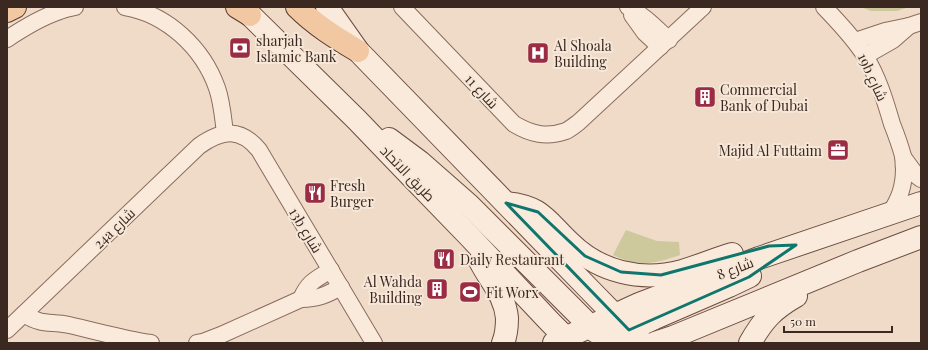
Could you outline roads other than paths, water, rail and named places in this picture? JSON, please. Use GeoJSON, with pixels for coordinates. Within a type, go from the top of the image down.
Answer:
{"type":"FeatureCollection","features":[{"type":"Feature","properties":{"kind":"main road"},"geometry":{"type":"LineString","coordinates":[[7,11],[15,7]]}},
{"type":"Feature","properties":{"kind":"main road"},"geometry":{"type":"LineString","coordinates":[[297,7],[317,25],[358,52]]}},
{"type":"Feature","properties":{"kind":"main road"},"geometry":{"type":"LineString","coordinates":[[327,7],[358,52],[506,203],[609,337]]}},
{"type":"Feature","properties":{"kind":"main road","name":"طريق الاتحاد"},"geometry":{"type":"LineString","coordinates":[[243,10],[357,120],[470,236],[550,322],[563,341]]}},
{"type":"Feature","properties":{"kind":"main road"},"geometry":{"type":"LineString","coordinates":[[357,120],[388,139],[441,179],[609,337]]}},
{"type":"Feature","properties":{"kind":"main road"},"geometry":{"type":"LineString","coordinates":[[506,203],[517,204],[538,212],[549,220],[585,256],[602,266],[621,272],[641,275],[661,275],[681,271],[751,248],[796,245]]}},
{"type":"Feature","properties":{"kind":"main road","name":"شارع 8"},"geometry":{"type":"LineString","coordinates":[[563,341],[609,337],[639,304],[796,245],[921,203]]}},
{"type":"Feature","properties":{"kind":"main road"},"geometry":{"type":"LineString","coordinates":[[470,236],[485,271],[503,299],[507,325],[503,343]]}},
{"type":"Feature","properties":{"kind":"main road"},"geometry":{"type":"LineString","coordinates":[[655,343],[921,237]]}},
{"type":"Feature","properties":{"kind":"main road"},"geometry":{"type":"LineString","coordinates":[[750,343],[758,328],[770,314],[784,303],[800,294],[831,281],[858,261]]}},
{"type":"Feature","properties":{"kind":"street"},"geometry":{"type":"LineString","coordinates":[[7,39],[37,21],[59,11],[75,7]]}},
{"type":"Feature","properties":{"kind":"street"},"geometry":{"type":"LineString","coordinates":[[125,7],[155,16],[175,29],[193,46],[207,66],[217,88],[226,133]]}},
{"type":"Feature","properties":{"kind":"street","name":"شارع 11"},"geometry":{"type":"LineString","coordinates":[[402,7],[514,124],[526,131],[538,134],[553,134],[567,130],[579,122],[703,7]]}},
{"type":"Feature","properties":{"kind":"street"},"geometry":{"type":"LineString","coordinates":[[628,7],[641,28],[664,43]]}},
{"type":"Feature","properties":{"kind":"street","name":"19b شارع"},"geometry":{"type":"LineString","coordinates":[[824,7],[844,28],[865,56],[881,88],[903,157],[904,179],[901,191],[890,213]]}},
{"type":"Feature","properties":{"kind":"street"},"geometry":{"type":"LineString","coordinates":[[855,42],[885,31],[915,24]]}},
{"type":"Feature","properties":{"kind":"street"},"geometry":{"type":"LineString","coordinates":[[865,56],[915,24]]}},
{"type":"Feature","properties":{"kind":"street","name":"13b شارع"},"geometry":{"type":"LineString","coordinates":[[226,133],[244,137],[259,150],[374,343]]}},
{"type":"Feature","properties":{"kind":"street","name":"24a شارع"},"geometry":{"type":"LineString","coordinates":[[7,330],[200,146],[207,140],[226,133]]}},
{"type":"Feature","properties":{"kind":"street","name":"19b شارع"},"geometry":{"type":"LineString","coordinates":[[903,157],[921,179]]}},
{"type":"Feature","properties":{"kind":"street"},"geometry":{"type":"LineString","coordinates":[[301,299],[310,283],[331,270]]}},
{"type":"Feature","properties":{"kind":"street"},"geometry":{"type":"LineString","coordinates":[[197,343],[221,335],[301,299],[319,298],[341,288]]}},
{"type":"Feature","properties":{"kind":"street"},"geometry":{"type":"LineString","coordinates":[[37,302],[51,315],[66,324]]}},
{"type":"Feature","properties":{"kind":"street"},"geometry":{"type":"LineString","coordinates":[[24,314],[44,323],[66,324],[151,343]]}},
{"type":"Feature","properties":{"kind":"place","name":"sharjah Islamic Bank"},"geometry":{"type":"Point","coordinates":[240,48]}},
{"type":"Feature","properties":{"kind":"place","name":"Al Shoala Building"},"geometry":{"type":"Point","coordinates":[538,53]}},
{"type":"Feature","properties":{"kind":"place","name":"Commercial Bank of Dubai"},"geometry":{"type":"Point","coordinates":[705,97]}},
{"type":"Feature","properties":{"kind":"place","name":"Majid Al Futtaim"},"geometry":{"type":"Point","coordinates":[838,150]}},
{"type":"Feature","properties":{"kind":"place","name":"Fresh Burger"},"geometry":{"type":"Point","coordinates":[315,193]}},
{"type":"Feature","properties":{"kind":"place","name":"Daily Restaurant"},"geometry":{"type":"Point","coordinates":[444,259]}},
{"type":"Feature","properties":{"kind":"place","name":"Al Wahda Building"},"geometry":{"type":"Point","coordinates":[437,289]}},
{"type":"Feature","properties":{"kind":"place","name":"Fit Worx"},"geometry":{"type":"Point","coordinates":[470,292]}}]}
